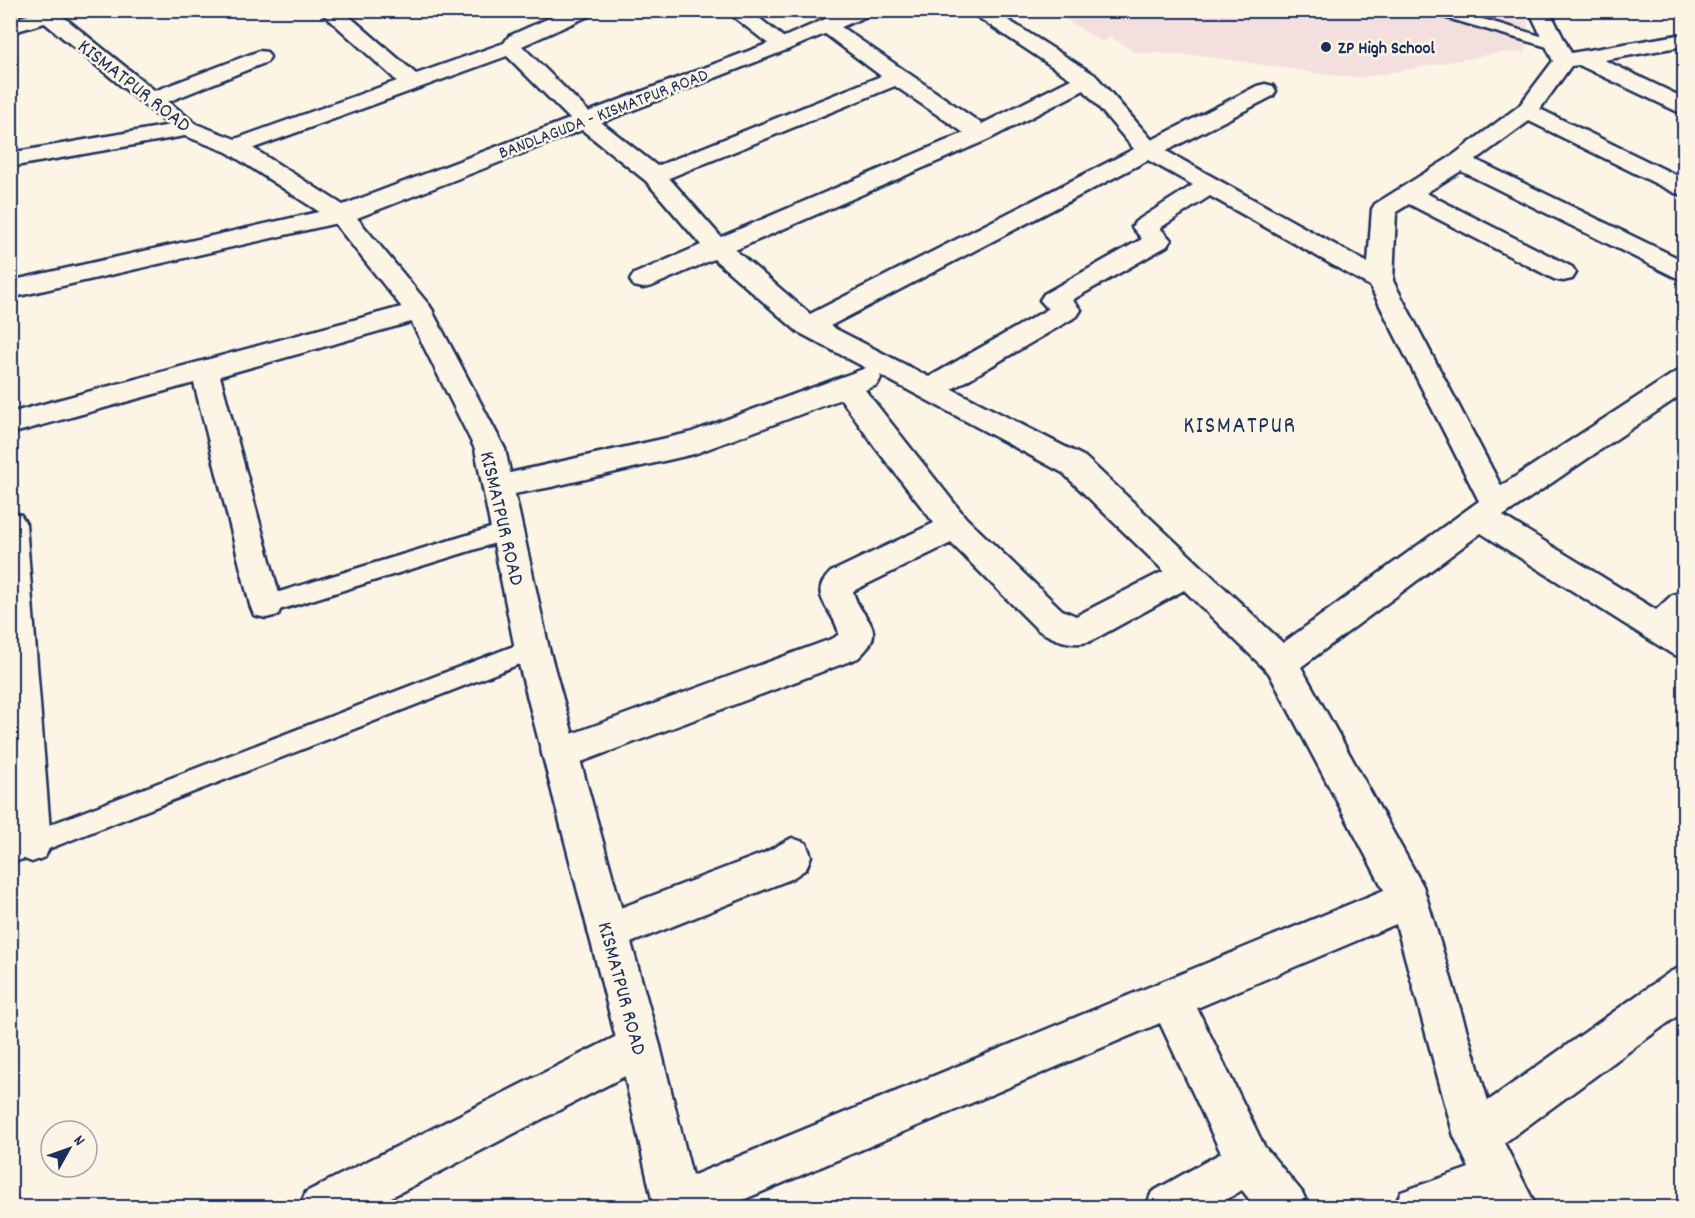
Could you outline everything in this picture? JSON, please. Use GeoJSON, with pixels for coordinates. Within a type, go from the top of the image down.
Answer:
{"type":"FeatureCollection","features":[{"type":"Feature","properties":{"kind":"street"},"geometry":{"type":"LineString","coordinates":[[329,10],[412,82]]}},
{"type":"Feature","properties":{"kind":"street"},"geometry":{"type":"LineString","coordinates":[[235,147],[511,47],[516,40],[586,10]]}},
{"type":"Feature","properties":{"kind":"street"},"geometry":{"type":"LineString","coordinates":[[735,10],[782,45]]}},
{"type":"Feature","properties":{"kind":"street","name":"BANDLAGUDA - KISMATPUR ROAD"},"geometry":{"type":"LineString","coordinates":[[10,291],[341,215],[782,45],[865,10]]}},
{"type":"Feature","properties":{"kind":"street"},"geometry":{"type":"LineString","coordinates":[[977,10],[1087,80],[1149,151],[1380,281]]}},
{"type":"Feature","properties":{"kind":"street"},"geometry":{"type":"LineString","coordinates":[[1539,10],[1567,55],[1684,106]]}},
{"type":"Feature","properties":{"kind":"street"},"geometry":{"type":"LineString","coordinates":[[10,27],[46,14]]}},
{"type":"Feature","properties":{"kind":"street","name":"KISMATPUR ROAD"},"geometry":{"type":"LineString","coordinates":[[46,14],[188,129],[235,147],[341,215],[420,311],[490,449],[532,649],[639,1046],[676,1206]]}},
{"type":"Feature","properties":{"kind":"street"},"geometry":{"type":"LineString","coordinates":[[827,26],[981,134]]}},
{"type":"Feature","properties":{"kind":"street"},"geometry":{"type":"LineString","coordinates":[[1684,40],[1567,55],[1527,111],[1460,160],[1384,209],[1380,281],[1488,511],[1671,636],[1684,605]]}},
{"type":"Feature","properties":{"kind":"street"},"geometry":{"type":"LineString","coordinates":[[511,47],[584,120],[654,176],[718,249],[808,326],[1074,465],[1281,663],[1409,899],[1476,1136],[1507,1194],[1417,1208]]}},
{"type":"Feature","properties":{"kind":"street"},"geometry":{"type":"LineString","coordinates":[[152,100],[259,57]]}},
{"type":"Feature","properties":{"kind":"street"},"geometry":{"type":"LineString","coordinates":[[654,176],[897,77]]}},
{"type":"Feature","properties":{"kind":"street"},"geometry":{"type":"LineString","coordinates":[[643,280],[981,134],[1087,80]]}},
{"type":"Feature","properties":{"kind":"street"},"geometry":{"type":"LineString","coordinates":[[808,326],[1265,91]]}},
{"type":"Feature","properties":{"kind":"street"},"geometry":{"type":"LineString","coordinates":[[1527,111],[1684,188]]}},
{"type":"Feature","properties":{"kind":"street"},"geometry":{"type":"LineString","coordinates":[[10,160],[188,129]]}},
{"type":"Feature","properties":{"kind":"street"},"geometry":{"type":"LineString","coordinates":[[1460,160],[1684,271]]}},
{"type":"Feature","properties":{"kind":"street"},"geometry":{"type":"LineString","coordinates":[[930,389],[1068,310],[1053,300],[1158,240],[1144,227],[1210,185]]}},
{"type":"Feature","properties":{"kind":"street"},"geometry":{"type":"LineString","coordinates":[[1408,194],[1563,273]]}},
{"type":"Feature","properties":{"kind":"street"},"geometry":{"type":"LineString","coordinates":[[10,424],[420,311]]}},
{"type":"Feature","properties":{"kind":"street"},"geometry":{"type":"LineString","coordinates":[[498,486],[551,476],[694,442],[890,369]]}},
{"type":"Feature","properties":{"kind":"street"},"geometry":{"type":"LineString","coordinates":[[205,371],[266,605]]}},
{"type":"Feature","properties":{"kind":"street"},"geometry":{"type":"LineString","coordinates":[[1281,663],[1488,511],[1684,380]]}},
{"type":"Feature","properties":{"kind":"street"},"geometry":{"type":"LineString","coordinates":[[848,386],[885,439],[955,527],[1050,620],[1062,627],[1079,631],[1188,573]]}},
{"type":"Feature","properties":{"kind":"street"},"geometry":{"type":"LineString","coordinates":[[10,524],[21,848]]}},
{"type":"Feature","properties":{"kind":"street"},"geometry":{"type":"LineString","coordinates":[[560,754],[846,648],[856,639],[857,627],[836,598],[836,588],[842,581],[955,527]]}},
{"type":"Feature","properties":{"kind":"street"},"geometry":{"type":"LineString","coordinates":[[608,933],[777,867],[792,856]]}},
{"type":"Feature","properties":{"kind":"street"},"geometry":{"type":"LineString","coordinates":[[676,1206],[1409,899]]}},
{"type":"Feature","properties":{"kind":"street"},"geometry":{"type":"LineString","coordinates":[[1476,1136],[1684,986]]}},
{"type":"Feature","properties":{"kind":"street"},"geometry":{"type":"LineString","coordinates":[[1170,998],[1248,1162],[1286,1208]]}},
{"type":"Feature","properties":{"kind":"street"},"geometry":{"type":"LineString","coordinates":[[322,1208],[639,1046]]}},
{"type":"Feature","properties":{"kind":"street"},"geometry":{"type":"LineString","coordinates":[[1168,1208],[1248,1162]]}},
{"type":"Feature","properties":{"kind":"lane"},"geometry":{"type":"LineString","coordinates":[[1435,10],[1567,55]]}},
{"type":"Feature","properties":{"kind":"lane"},"geometry":{"type":"LineString","coordinates":[[266,605],[507,531]]}},
{"type":"Feature","properties":{"kind":"lane"},"geometry":{"type":"LineString","coordinates":[[21,848],[532,649]]}},
{"type":"Feature","properties":{"kind":"shaded area","name":"ZP High School"},"geometry":{"type":"Polygon","coordinates":[[[1052,11],[1459,11],[1467,16],[1528,20],[1526,52],[1497,53],[1362,78],[1205,56],[1134,52],[1111,37],[1101,42],[1052,11]]]}},
{"type":"Feature","properties":{"kind":"place","name":"ZP High School"},"geometry":{"type":"Point","coordinates":[1326,47]}},
{"type":"Feature","properties":{"kind":"district","name":"KISMATPUR"},"geometry":{"type":"Point","coordinates":[1240,424]}}]}
